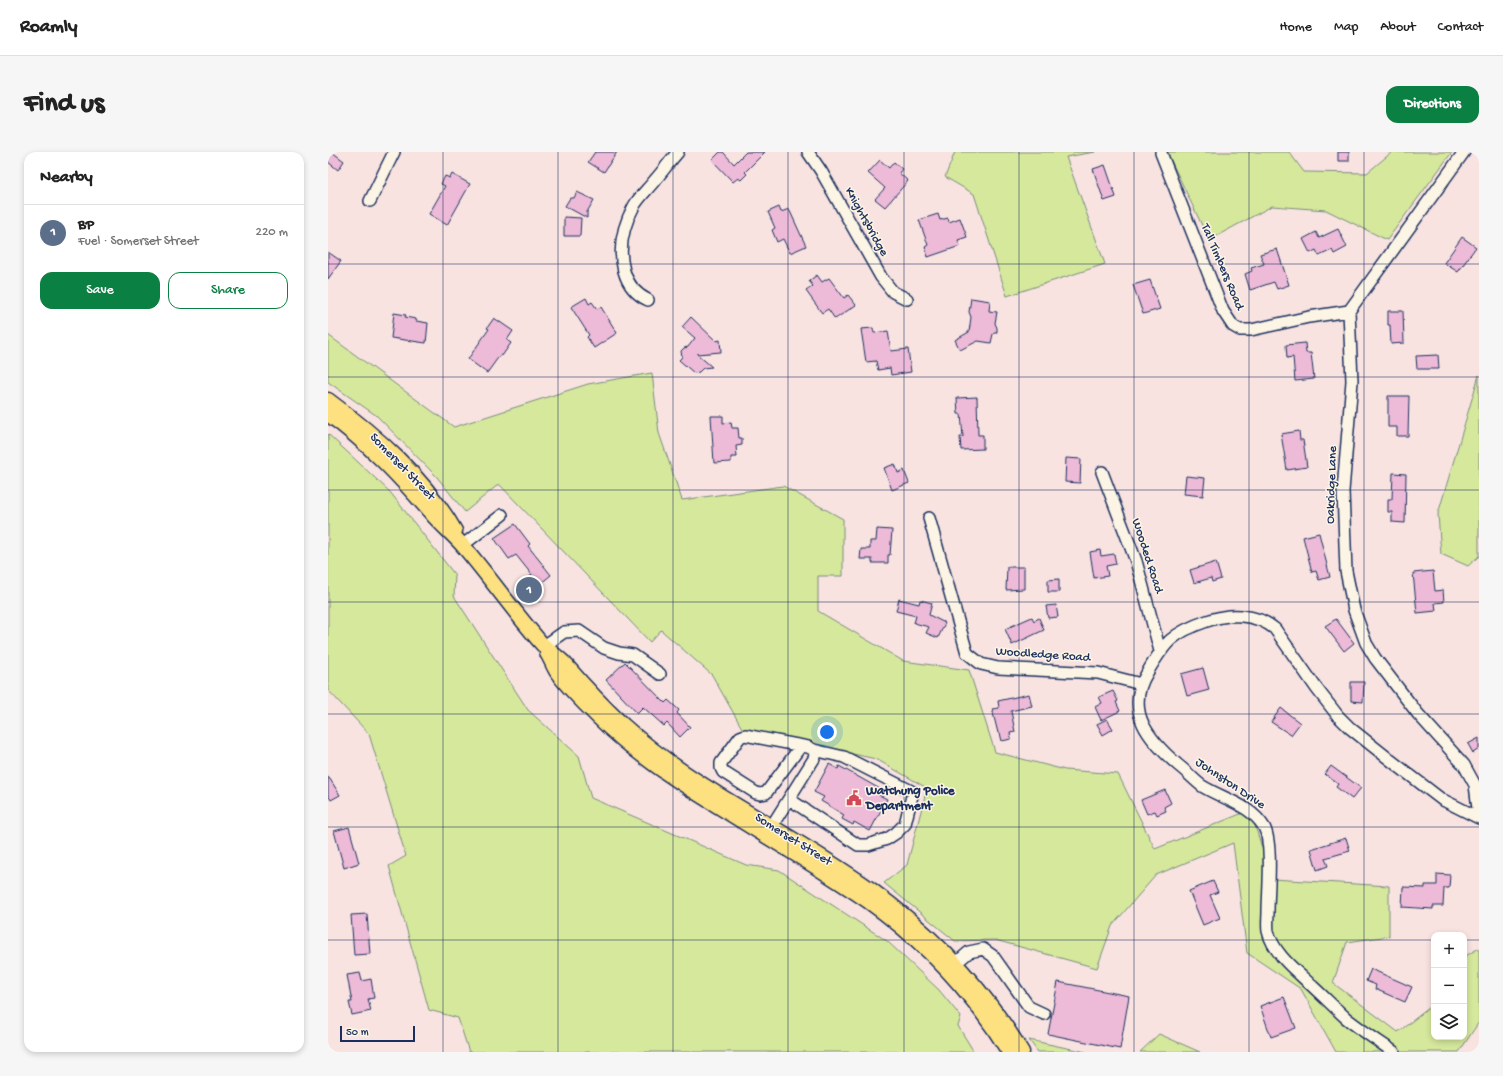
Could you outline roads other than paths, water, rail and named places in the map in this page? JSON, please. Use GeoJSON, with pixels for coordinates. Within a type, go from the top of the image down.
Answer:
{"type":"FeatureCollection","features":[{"type":"Feature","properties":{"kind":"main road","name":"Somerset Street"},"geometry":{"type":"LineString","coordinates":[[328,400],[370,433],[410,471],[443,511],[463,545]]}},
{"type":"Feature","properties":{"kind":"main road","name":"Somerset Street"},"geometry":{"type":"LineString","coordinates":[[328,414],[359,438],[397,474],[432,515],[463,545],[544,646],[565,664],[608,711],[646,744],[885,914],[921,945],[951,967],[987,1000],[1022,1052]]}},
{"type":"Feature","properties":{"kind":"main road","name":"Somerset Street"},"geometry":{"type":"LineString","coordinates":[[951,967],[1009,1052]]}},
{"type":"Feature","properties":{"kind":"street"},"geometry":{"type":"LineString","coordinates":[[370,200],[394,152]]}},
{"type":"Feature","properties":{"kind":"street"},"geometry":{"type":"LineString","coordinates":[[648,300],[641,297],[634,291],[627,281],[622,263],[621,244],[623,234],[634,206],[678,152]]}},
{"type":"Feature","properties":{"kind":"street","name":"Knightsbridge"},"geometry":{"type":"LineString","coordinates":[[808,152],[821,171],[881,278],[893,292],[907,299]]}},
{"type":"Feature","properties":{"kind":"street"},"geometry":{"type":"LineString","coordinates":[[1349,311],[1464,152]]}},
{"type":"Feature","properties":{"kind":"street","name":"Tall Timbers Road"},"geometry":{"type":"LineString","coordinates":[[1161,153],[1223,311],[1233,326],[1240,330],[1251,330],[1310,317],[1349,311]]}},
{"type":"Feature","properties":{"kind":"street","name":"Oakridge Lane"},"geometry":{"type":"LineString","coordinates":[[1349,311],[1352,381],[1343,491],[1346,571],[1354,610],[1366,643],[1375,658],[1418,714],[1464,765],[1476,785],[1479,817]]}},
{"type":"Feature","properties":{"kind":"street","name":"Wooded Road"},"geometry":{"type":"LineString","coordinates":[[1102,472],[1136,561],[1160,651]]}},
{"type":"Feature","properties":{"kind":"street"},"geometry":{"type":"LineString","coordinates":[[463,545],[502,515]]}},
{"type":"Feature","properties":{"kind":"street","name":"Woodledge Road"},"geometry":{"type":"LineString","coordinates":[[929,518],[967,653],[981,664],[998,668],[1098,673],[1142,684]]}},
{"type":"Feature","properties":{"kind":"street","name":"Johnston Drive"},"geometry":{"type":"LineString","coordinates":[[1394,1052],[1348,1019],[1290,965],[1275,947],[1268,931],[1269,850],[1265,830],[1258,818],[1248,810],[1202,785],[1162,751],[1151,739],[1139,716],[1138,700],[1142,684],[1166,643],[1195,625],[1218,617],[1244,616],[1267,622],[1274,629],[1329,705],[1350,728],[1441,799],[1479,817]]}},
{"type":"Feature","properties":{"kind":"street"},"geometry":{"type":"LineString","coordinates":[[544,646],[564,632],[579,631],[604,648],[619,653],[633,655],[660,674]]}},
{"type":"Feature","properties":{"kind":"street"},"geometry":{"type":"LineString","coordinates":[[789,799],[858,845],[875,844],[896,833],[905,824],[913,792],[844,757],[814,750],[808,747],[745,735],[740,737],[736,742],[721,763],[721,768],[723,772],[756,793],[766,793],[801,746]]}},
{"type":"Feature","properties":{"kind":"street"},"geometry":{"type":"LineString","coordinates":[[768,832],[815,758],[814,750]]}},
{"type":"Feature","properties":{"kind":"street"},"geometry":{"type":"LineString","coordinates":[[951,967],[969,952],[983,949],[993,956],[1030,1007],[1044,1014]]}},
{"type":"Feature","properties":{"kind":"place","name":"BP"},"geometry":{"type":"Point","coordinates":[529,590]}},
{"type":"Feature","properties":{"kind":"place","name":"Watchung Police Department"},"geometry":{"type":"Point","coordinates":[854,798]}}]}
